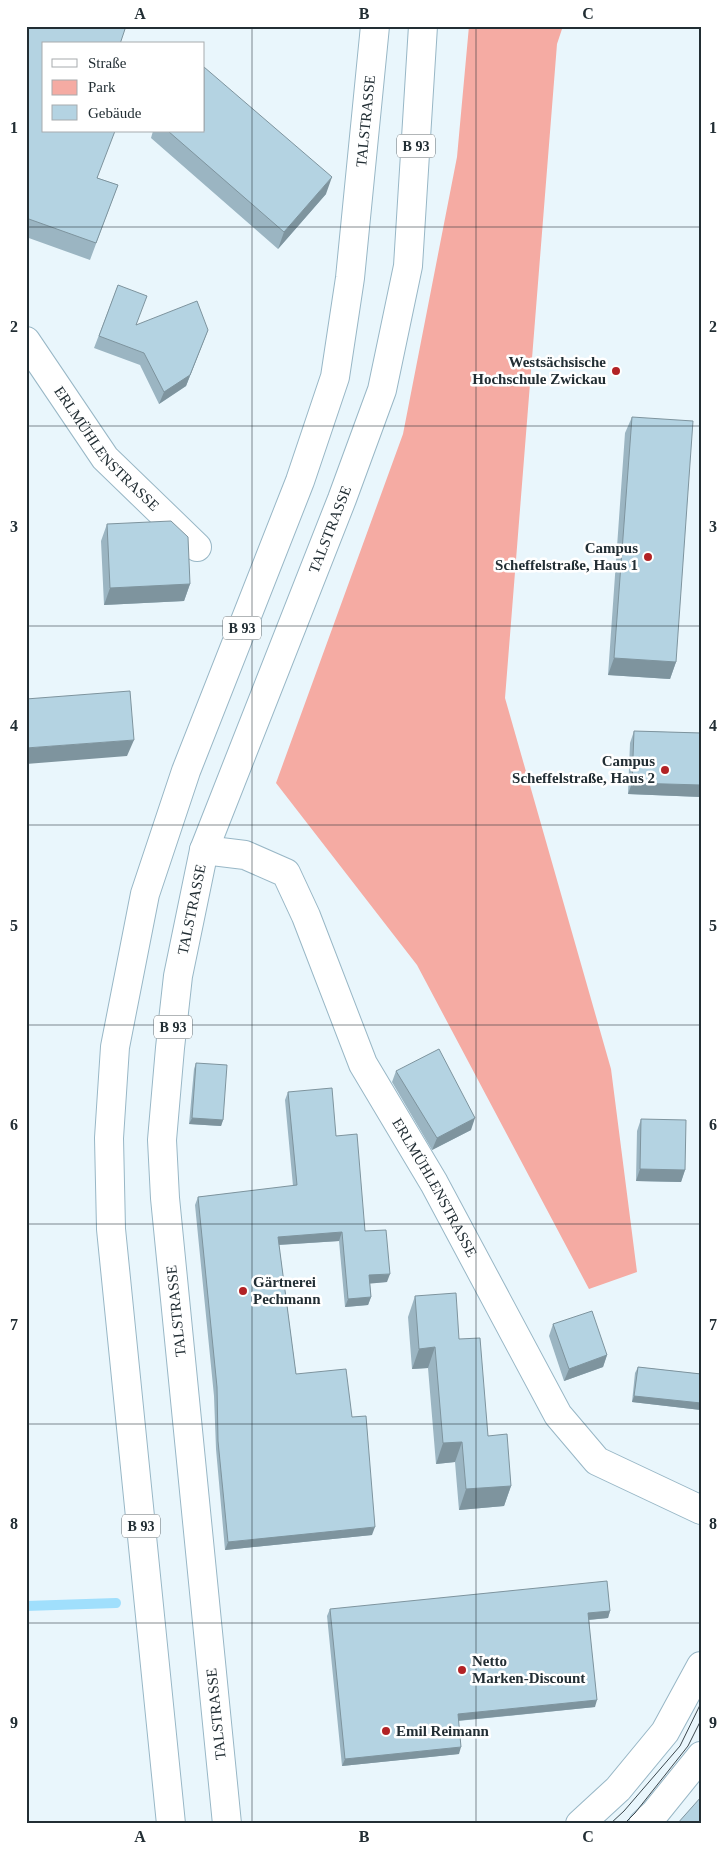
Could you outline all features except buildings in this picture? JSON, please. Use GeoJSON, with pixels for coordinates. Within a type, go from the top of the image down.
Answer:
{"type":"FeatureCollection","features":[{"type":"Feature","properties":{"kind":"main road","name":"TALSTRASSE"},"geometry":{"type":"LineString","coordinates":[[171,1824],[111,1229],[109,1138],[115,1047],[145,894],[186,771],[300,481],[335,377],[350,278],[376,26]]}},
{"type":"Feature","properties":{"kind":"main road","name":"TALSTRASSE"},"geometry":{"type":"LineString","coordinates":[[227,1824],[167,1218],[162,1140],[178,976],[204,850],[342,499],[382,390],[408,266],[423,26]]}},
{"type":"Feature","properties":{"kind":"main road","name":"ERLMÜHLENSTRASSE"},"geometry":{"type":"LineString","coordinates":[[26,341],[105,458],[197,547]]}},
{"type":"Feature","properties":{"kind":"main road","name":"ERLMÜHLENSTRASSE"},"geometry":{"type":"LineString","coordinates":[[204,850],[245,855],[286,873],[306,916],[363,1064],[434,1183],[558,1415],[597,1461],[701,1510]]}},
{"type":"Feature","properties":{"kind":"main road"},"geometry":{"type":"LineString","coordinates":[[580,1824],[618,1789],[665,1732],[701,1666]]}},
{"type":"Feature","properties":{"kind":"main road"},"geometry":{"type":"LineString","coordinates":[[643,1824],[655,1813],[701,1756]]}},
{"type":"Feature","properties":{"kind":"green space"},"geometry":{"type":"Polygon","coordinates":[[[469,26],[563,26],[557,44],[505,698],[611,1069],[637,1272],[589,1289],[417,965],[276,783],[403,434],[457,157],[469,26]]]}},
{"type":"Feature","properties":{"kind":"waterway"},"geometry":{"type":"LineString","coordinates":[[26,1606],[116,1603]]}},
{"type":"Feature","properties":{"kind":"tram line"},"geometry":{"type":"LineString","coordinates":[[610,1824],[624,1811],[680,1746],[701,1703]]}},
{"type":"Feature","properties":{"kind":"tram line"},"geometry":{"type":"LineString","coordinates":[[624,1824],[635,1813],[688,1746],[701,1720]]}},
{"type":"Feature","properties":{"kind":"place","name":"Westsächsische Hochschule Zwickau"},"geometry":{"type":"Point","coordinates":[616,371]}},
{"type":"Feature","properties":{"kind":"place","name":"Campus Scheffelstraße, Haus 1"},"geometry":{"type":"Point","coordinates":[648,557]}},
{"type":"Feature","properties":{"kind":"place","name":"Campus Scheffelstraße, Haus 2"},"geometry":{"type":"Point","coordinates":[665,770]}},
{"type":"Feature","properties":{"kind":"place","name":"Gärtnerei Pechmann"},"geometry":{"type":"Point","coordinates":[243,1291]}},
{"type":"Feature","properties":{"kind":"place","name":"Netto Marken-Discount"},"geometry":{"type":"Point","coordinates":[462,1670]}},
{"type":"Feature","properties":{"kind":"place","name":"Emil Reimann"},"geometry":{"type":"Point","coordinates":[386,1731]}}]}
